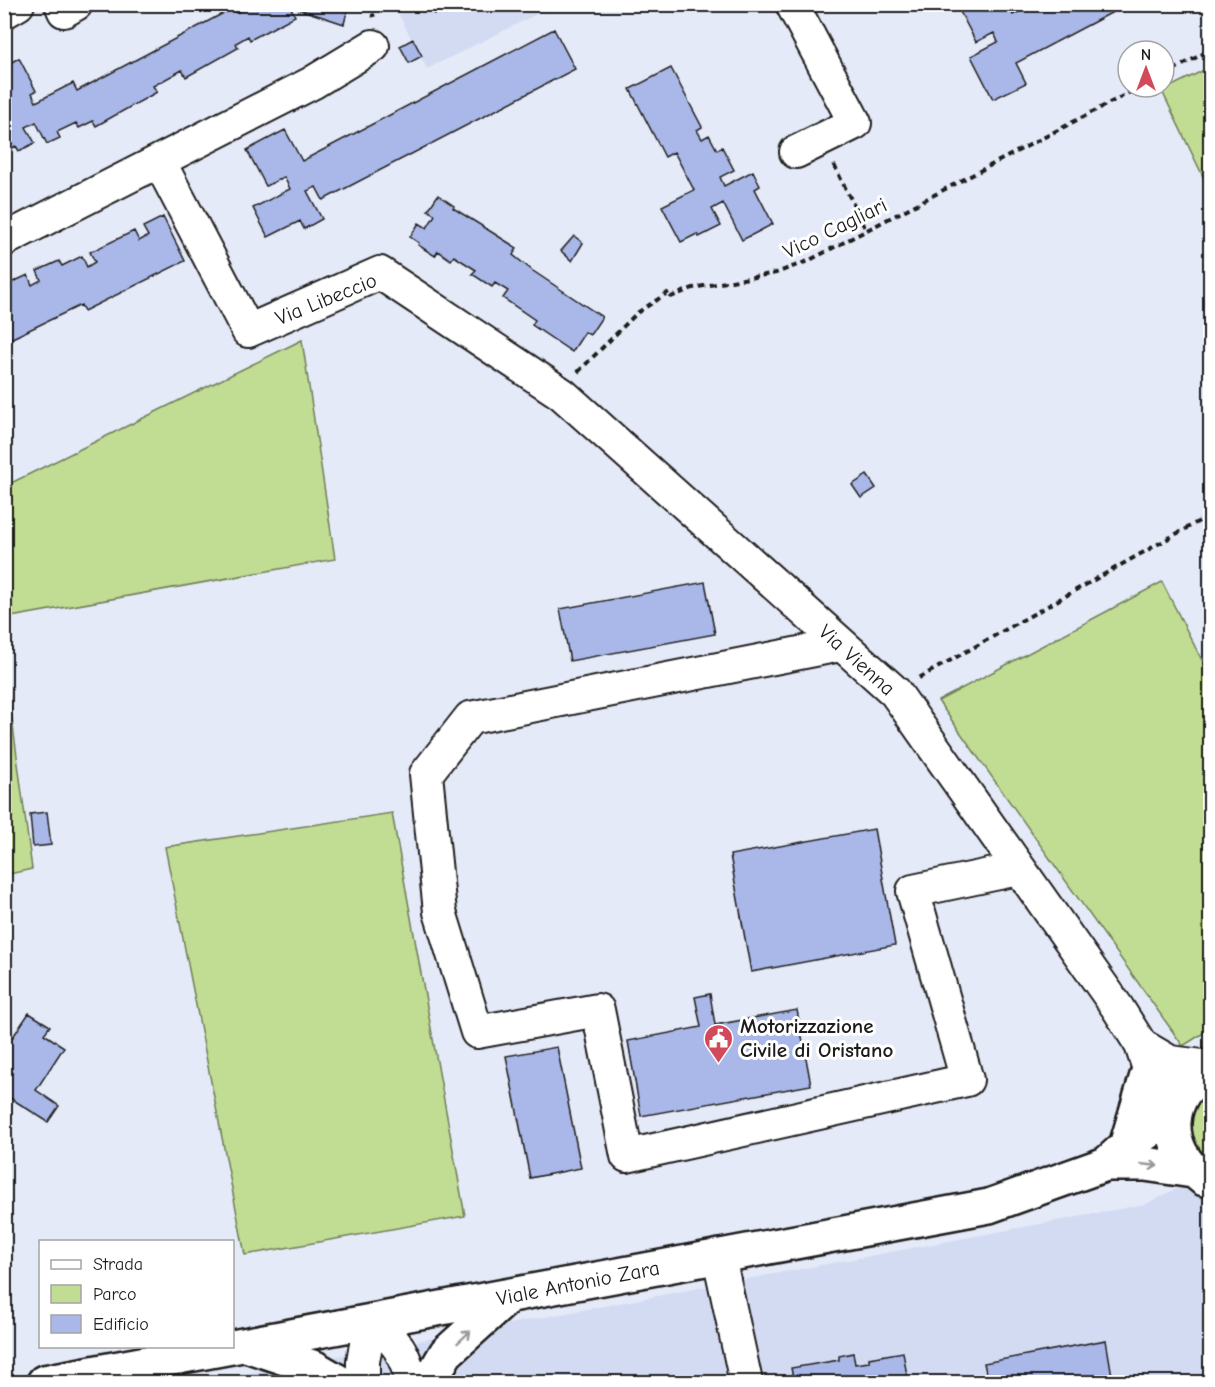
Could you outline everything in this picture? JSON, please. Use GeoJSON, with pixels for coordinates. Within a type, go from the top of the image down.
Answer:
{"type":"FeatureCollection","features":[{"type":"Feature","properties":{"kind":"main road"},"geometry":{"type":"LineString","coordinates":[[1116,1155],[1145,1057]]}},
{"type":"Feature","properties":{"kind":"main road"},"geometry":{"type":"LineString","coordinates":[[1202,1177],[1182,1157],[1175,1141],[1174,1115],[1183,1093],[1210,1069]]}},
{"type":"Feature","properties":{"kind":"main road","name":"Viale Antonio Zara"},"geometry":{"type":"LineString","coordinates":[[234,1347],[989,1206],[1116,1155],[1174,1115]]}},
{"type":"Feature","properties":{"kind":"main road","name":"Viale Antonio Zara"},"geometry":{"type":"LineString","coordinates":[[1116,1155],[1202,1177]]}},
{"type":"Feature","properties":{"kind":"main road"},"geometry":{"type":"LineString","coordinates":[[429,1383],[446,1353],[508,1297]]}},
{"type":"Feature","properties":{"kind":"main road"},"geometry":{"type":"LineString","coordinates":[[247,1345],[315,1368],[339,1383]]}},
{"type":"Feature","properties":{"kind":"main road","name":"Viale Antonio Zara"},"geometry":{"type":"LineString","coordinates":[[44,1383],[231,1348]]}},
{"type":"Feature","properties":{"kind":"street"},"geometry":{"type":"LineString","coordinates":[[4,12],[18,4]]}},
{"type":"Feature","properties":{"kind":"street"},"geometry":{"type":"LineString","coordinates":[[61,4],[64,11],[76,4]]}},
{"type":"Feature","properties":{"kind":"street"},"geometry":{"type":"LineString","coordinates":[[792,4],[855,123],[809,146]]}},
{"type":"Feature","properties":{"kind":"street"},"geometry":{"type":"LineString","coordinates":[[4,240],[312,83],[374,46]]}},
{"type":"Feature","properties":{"kind":"street","name":"Via Libeccio"},"geometry":{"type":"LineString","coordinates":[[159,161],[248,331],[380,273],[562,394]]}},
{"type":"Feature","properties":{"kind":"street","name":"Via Vienna"},"geometry":{"type":"LineString","coordinates":[[562,394],[895,692],[1117,1006],[1145,1057]]}},
{"type":"Feature","properties":{"kind":"street"},"geometry":{"type":"LineString","coordinates":[[840,645],[470,718],[426,774],[440,912],[477,1032],[598,1010],[627,1156],[967,1080],[913,891],[1018,868]]}},
{"type":"Feature","properties":{"kind":"street"},"geometry":{"type":"LineString","coordinates":[[1145,1057],[1210,1069]]}},
{"type":"Feature","properties":{"kind":"street"},"geometry":{"type":"LineString","coordinates":[[1145,1057],[1174,1115]]}},
{"type":"Feature","properties":{"kind":"street"},"geometry":{"type":"LineString","coordinates":[[719,1257],[746,1383]]}},
{"type":"Feature","properties":{"kind":"street"},"geometry":{"type":"LineString","coordinates":[[363,1383],[363,1361],[370,1323],[387,1334],[402,1349],[412,1383]]}},
{"type":"Feature","properties":{"kind":"path"},"geometry":{"type":"LineString","coordinates":[[1176,68],[1210,50]]}},
{"type":"Feature","properties":{"kind":"path","name":"Vico Cagliari"},"geometry":{"type":"LineString","coordinates":[[562,394],[578,372],[636,313],[669,292],[672,297],[693,288],[776,273],[808,261],[1117,99]]}},
{"type":"Feature","properties":{"kind":"path"},"geometry":{"type":"LineString","coordinates":[[809,146],[866,230]]}},
{"type":"Feature","properties":{"kind":"path"},"geometry":{"type":"LineString","coordinates":[[895,692],[1007,627],[1210,516]]}},
{"type":"Feature","properties":{"kind":"shaded area"},"geometry":{"type":"Polygon","coordinates":[[[394,5],[555,5],[427,69],[394,5]]]}},
{"type":"Feature","properties":{"kind":"shaded area"},"geometry":{"type":"Polygon","coordinates":[[[1210,1172],[1210,1382],[200,1382],[1146,1204],[1210,1172]]]}},
{"type":"Feature","properties":{"kind":"green space"},"geometry":{"type":"Polygon","coordinates":[[[1210,67],[1210,191],[1166,99],[1176,99],[1176,84],[1210,67]]]}},
{"type":"Feature","properties":{"kind":"green space"},"geometry":{"type":"Polygon","coordinates":[[[302,340],[335,559],[5,618],[5,486],[302,340]]]}},
{"type":"Feature","properties":{"kind":"green space"},"geometry":{"type":"Polygon","coordinates":[[[1162,582],[1210,676],[1210,1029],[1183,1046],[938,701],[1162,582]]]}},
{"type":"Feature","properties":{"kind":"green space"},"geometry":{"type":"Polygon","coordinates":[[[5,666],[32,869],[4,875],[5,666]]]}},
{"type":"Feature","properties":{"kind":"green space"},"geometry":{"type":"Polygon","coordinates":[[[392,813],[465,1216],[245,1255],[165,847],[392,813]]]}},
{"type":"Feature","properties":{"kind":"green space"},"geometry":{"type":"Polygon","coordinates":[[[1210,1090],[1210,1163],[1196,1146],[1191,1127],[1196,1107],[1210,1090]]]}},
{"type":"Feature","properties":{"kind":"building"},"geometry":{"type":"Polygon","coordinates":[[[251,4],[349,4],[344,24],[290,6],[295,16],[250,40],[248,36],[236,43],[238,48],[186,77],[182,70],[153,86],[157,92],[96,126],[93,121],[79,128],[76,123],[57,132],[60,138],[47,144],[36,122],[26,127],[35,143],[19,151],[16,146],[4,152],[4,66],[19,58],[36,91],[32,93],[36,102],[73,83],[77,91],[233,8],[236,13],[251,4]]]}},
{"type":"Feature","properties":{"kind":"building"},"geometry":{"type":"Polygon","coordinates":[[[428,4],[451,4],[434,14],[428,4]]]}},
{"type":"Feature","properties":{"kind":"building"},"geometry":{"type":"Polygon","coordinates":[[[956,4],[1007,4],[1013,15],[1033,4],[1128,4],[1016,63],[1026,83],[993,99],[971,56],[998,42],[994,33],[976,42],[956,4]]]}},
{"type":"Feature","properties":{"kind":"building"},"geometry":{"type":"Polygon","coordinates":[[[554,29],[575,69],[323,200],[316,187],[307,191],[322,219],[304,229],[300,221],[268,237],[253,208],[290,189],[284,177],[266,186],[247,150],[285,130],[302,161],[554,29]]]}},
{"type":"Feature","properties":{"kind":"building"},"geometry":{"type":"Polygon","coordinates":[[[413,39],[422,56],[409,63],[400,46],[413,39]]]}},
{"type":"Feature","properties":{"kind":"building"},"geometry":{"type":"Polygon","coordinates":[[[671,68],[702,127],[697,130],[702,139],[709,135],[717,150],[722,147],[734,170],[720,177],[724,186],[753,171],[760,186],[755,189],[773,224],[742,240],[723,203],[712,209],[721,226],[699,237],[697,234],[681,242],[662,206],[694,190],[674,152],[665,157],[630,89],[671,68]]]}},
{"type":"Feature","properties":{"kind":"building"},"geometry":{"type":"Polygon","coordinates":[[[438,195],[454,206],[453,208],[517,248],[513,255],[602,317],[590,335],[585,332],[572,352],[532,325],[535,320],[503,298],[508,291],[495,283],[492,287],[472,274],[476,270],[454,256],[451,260],[438,251],[435,256],[418,245],[419,243],[410,237],[419,223],[427,228],[435,215],[428,210],[438,195]]]}},
{"type":"Feature","properties":{"kind":"building"},"geometry":{"type":"Polygon","coordinates":[[[163,217],[185,261],[84,311],[81,305],[4,342],[4,286],[28,275],[32,285],[41,280],[37,271],[59,261],[62,266],[82,256],[87,267],[95,262],[90,252],[134,231],[139,241],[148,236],[143,227],[163,217]]]}},
{"type":"Feature","properties":{"kind":"building"},"geometry":{"type":"Polygon","coordinates":[[[574,236],[583,243],[572,261],[561,251],[574,236]]]}},
{"type":"Feature","properties":{"kind":"building"},"geometry":{"type":"Polygon","coordinates":[[[867,475],[876,488],[861,498],[852,485],[867,475]]]}},
{"type":"Feature","properties":{"kind":"building"},"geometry":{"type":"Polygon","coordinates":[[[705,582],[715,634],[570,661],[560,609],[705,582]]]}},
{"type":"Feature","properties":{"kind":"building"},"geometry":{"type":"Polygon","coordinates":[[[47,812],[51,845],[33,847],[30,814],[47,812]]]}},
{"type":"Feature","properties":{"kind":"building"},"geometry":{"type":"Polygon","coordinates":[[[874,829],[895,945],[751,972],[730,855],[874,829]]]}},
{"type":"Feature","properties":{"kind":"building","name":"Motorizzazione Civile di Oristano"},"geometry":{"type":"Polygon","coordinates":[[[710,994],[715,1025],[797,1010],[811,1085],[641,1116],[628,1041],[701,1027],[695,997],[710,994]]]}},
{"type":"Feature","properties":{"kind":"building"},"geometry":{"type":"Polygon","coordinates":[[[29,1013],[50,1026],[44,1034],[64,1047],[36,1090],[59,1106],[48,1122],[4,1094],[4,1050],[29,1013]]]}},
{"type":"Feature","properties":{"kind":"building"},"geometry":{"type":"Polygon","coordinates":[[[557,1047],[581,1168],[530,1178],[506,1056],[557,1047]]]}},
{"type":"Feature","properties":{"kind":"building"},"geometry":{"type":"Polygon","coordinates":[[[1106,1340],[1113,1382],[988,1382],[984,1363],[1106,1340]]]}},
{"type":"Feature","properties":{"kind":"building"},"geometry":{"type":"Polygon","coordinates":[[[903,1352],[908,1382],[794,1382],[791,1368],[839,1360],[839,1356],[853,1353],[855,1364],[869,1362],[869,1358],[903,1352]]]}},
{"type":"Feature","properties":{"kind":"place","name":"Motorizzazione Civile di Oristano"},"geometry":{"type":"Point","coordinates":[719,1064]}}]}
